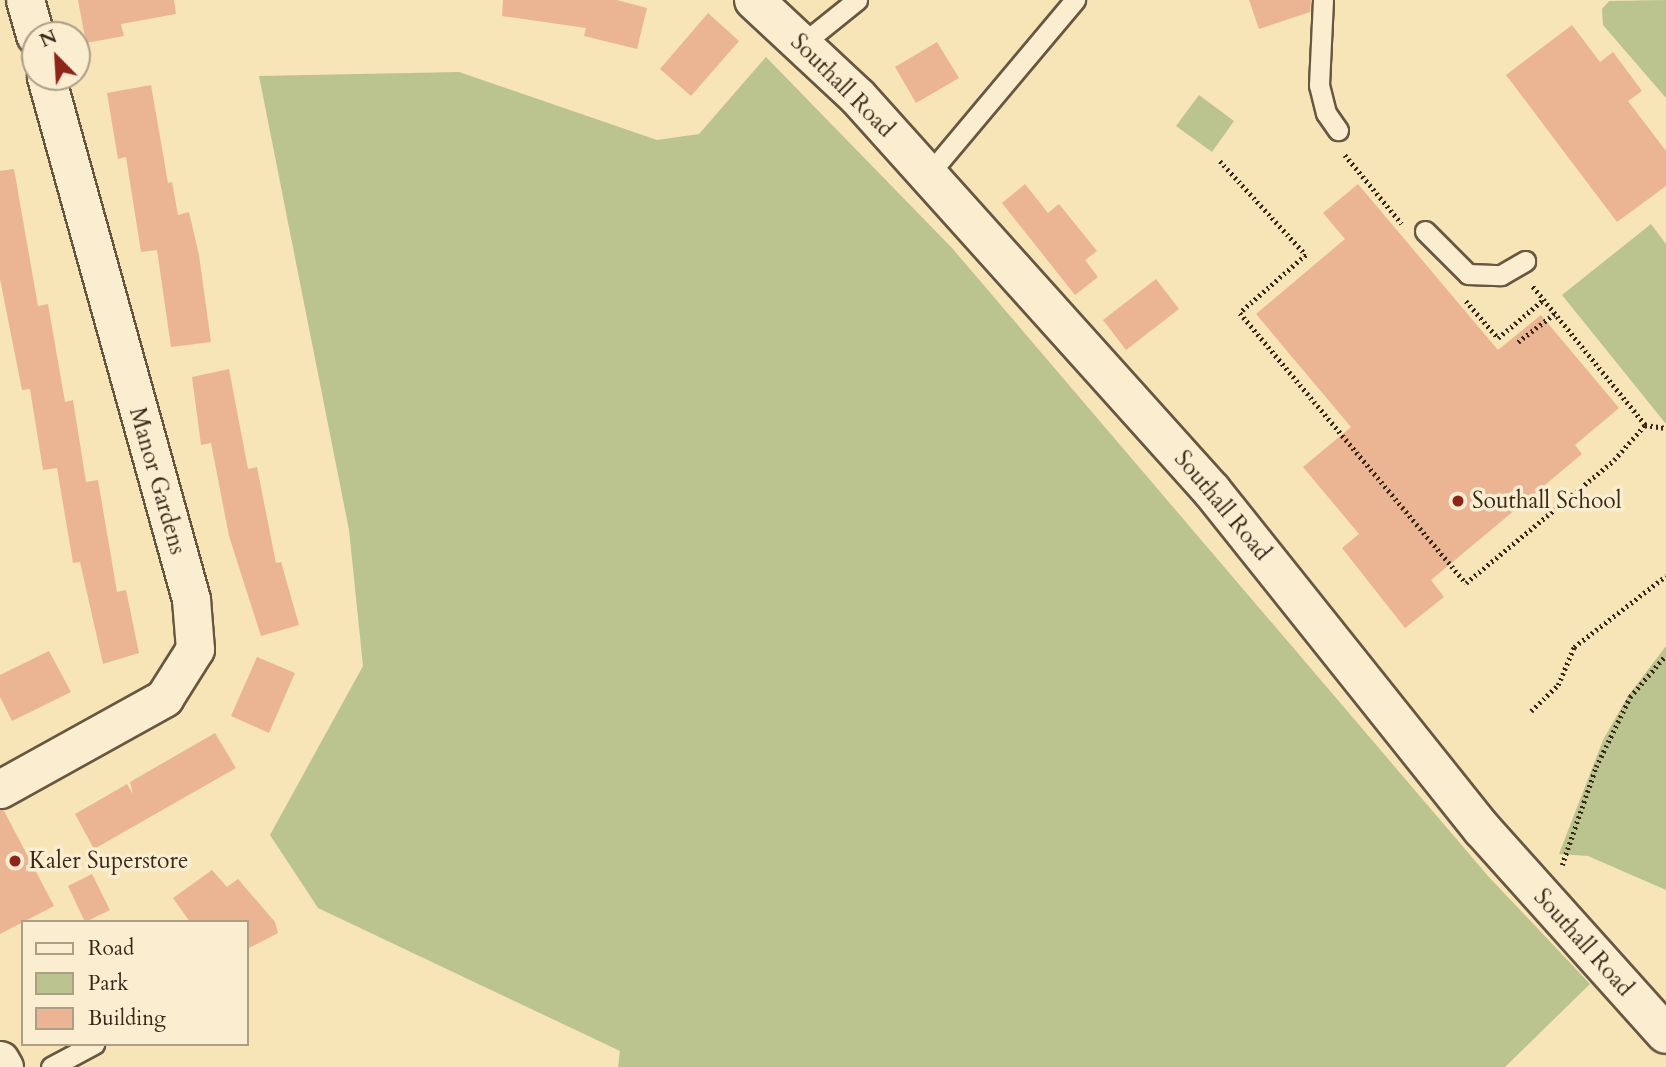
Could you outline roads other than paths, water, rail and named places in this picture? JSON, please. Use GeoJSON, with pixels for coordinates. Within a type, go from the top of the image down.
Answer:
{"type":"FeatureCollection","features":[{"type":"Feature","properties":{"kind":"main road","name":"Southall Road"},"geometry":{"type":"LineString","coordinates":[[754,0],[858,97],[1212,491],[1482,828],[1666,1034]]}},
{"type":"Feature","properties":{"kind":"street"},"geometry":{"type":"LineString","coordinates":[[25,0],[31,21]]}},
{"type":"Feature","properties":{"kind":"street","name":"Manor Gardens"},"geometry":{"type":"LineString","coordinates":[[0,789],[164,698],[195,649],[191,599],[50,91]]}},
{"type":"Feature","properties":{"kind":"street"},"geometry":{"type":"LineString","coordinates":[[0,1060],[4,1067]]}},
{"type":"Feature","properties":{"kind":"lane"},"geometry":{"type":"LineString","coordinates":[[801,45],[857,0]]}},
{"type":"Feature","properties":{"kind":"lane"},"geometry":{"type":"LineString","coordinates":[[928,175],[1076,0]]}},
{"type":"Feature","properties":{"kind":"lane"},"geometry":{"type":"LineString","coordinates":[[1323,0],[1318,61],[1321,100],[1338,130]]}},
{"type":"Feature","properties":{"kind":"lane"},"geometry":{"type":"LineString","coordinates":[[1425,231],[1468,274],[1491,277],[1522,264]]}},
{"type":"Feature","properties":{"kind":"lane"},"geometry":{"type":"LineString","coordinates":[[51,1067],[90,1046]]}},
{"type":"Feature","properties":{"kind":"place","name":"Southall School"},"geometry":{"type":"Point","coordinates":[1458,501]}},
{"type":"Feature","properties":{"kind":"place","name":"Kaler Superstore"},"geometry":{"type":"Point","coordinates":[15,861]}}]}
